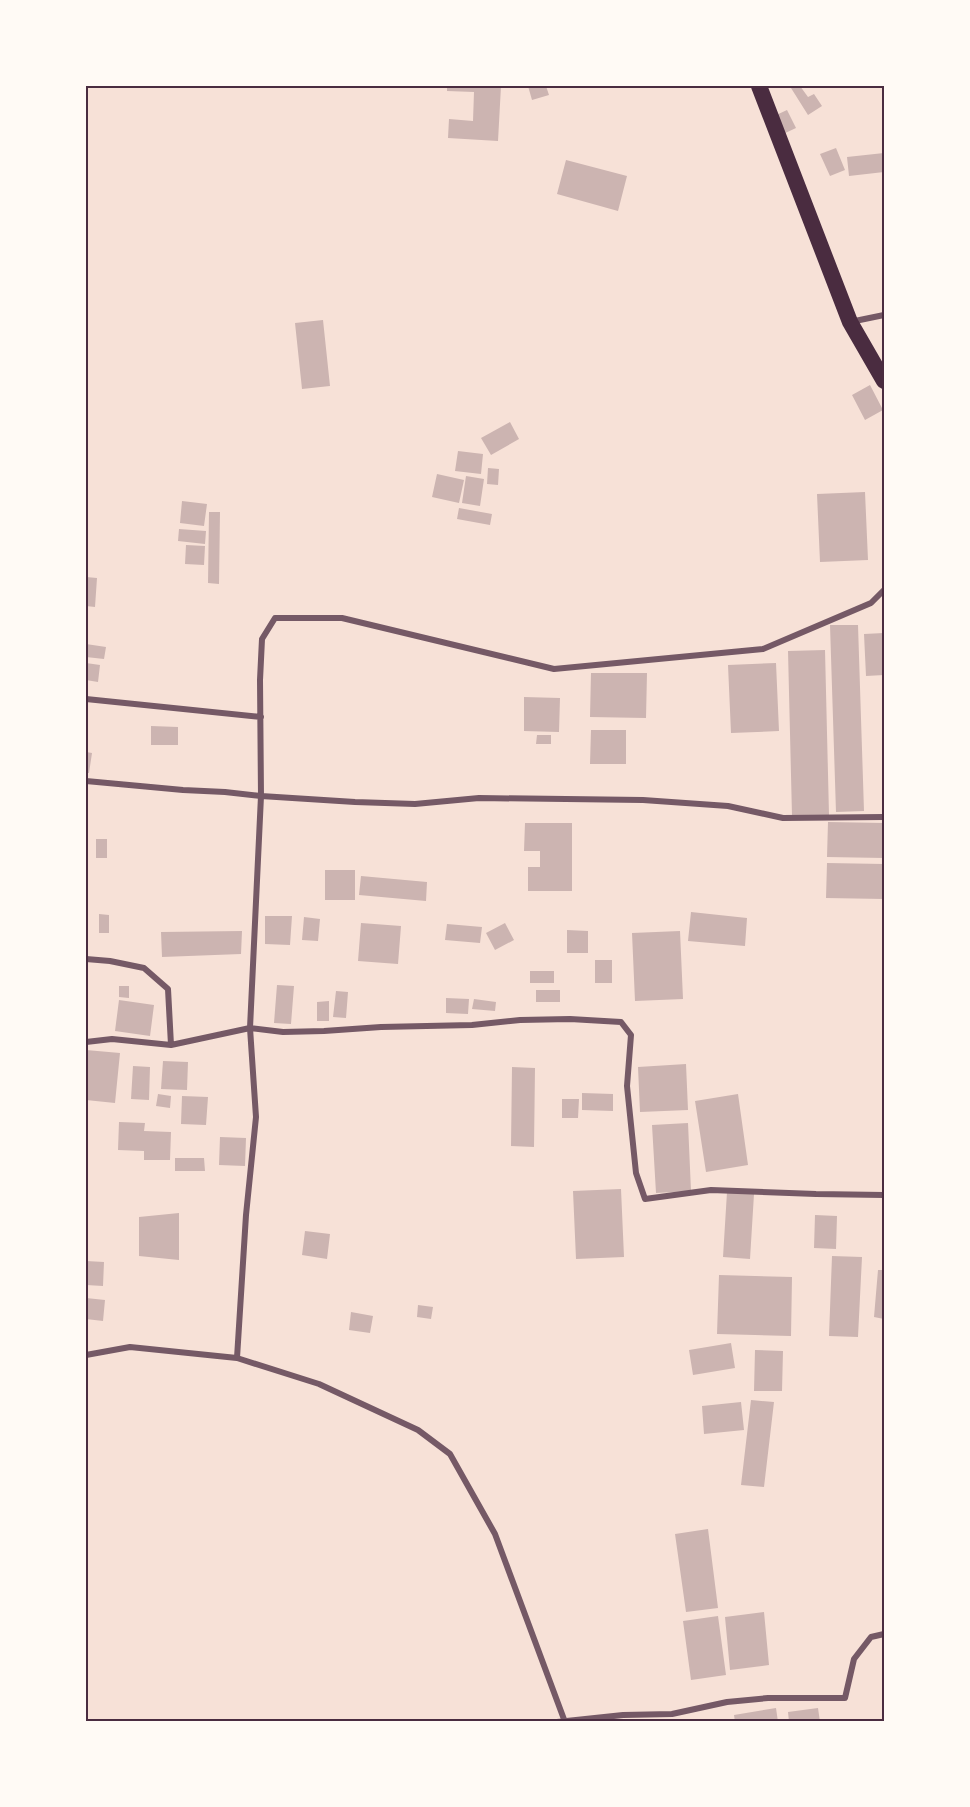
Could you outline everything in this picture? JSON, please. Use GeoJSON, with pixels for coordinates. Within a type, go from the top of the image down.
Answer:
{"type":"FeatureCollection","features":[{"type":"Feature","properties":{"kind":"highway"},"geometry":{"type":"LineString","coordinates":[[759,86],[850,322],[885,381]]}},
{"type":"Feature","properties":{"kind":"street"},"geometry":{"type":"LineString","coordinates":[[850,322],[885,315]]}},
{"type":"Feature","properties":{"kind":"street"},"geometry":{"type":"LineString","coordinates":[[237,1358],[246,1215],[256,1117],[250,1028],[261,796],[262,639],[275,618],[342,618],[554,669],[763,649],[872,603],[885,590]]}},
{"type":"Feature","properties":{"kind":"street"},"geometry":{"type":"LineString","coordinates":[[86,699],[261,717]]}},
{"type":"Feature","properties":{"kind":"street"},"geometry":{"type":"LineString","coordinates":[[86,781],[261,796],[415,804],[479,798],[643,800],[728,806],[783,818],[885,817]]}},
{"type":"Feature","properties":{"kind":"street"},"geometry":{"type":"LineString","coordinates":[[86,959],[144,968],[168,989],[171,1045]]}},
{"type":"Feature","properties":{"kind":"street"},"geometry":{"type":"LineString","coordinates":[[86,1042],[112,1039],[171,1045],[250,1028],[283,1032],[472,1025],[520,1020],[570,1019],[621,1022],[631,1035],[627,1086],[636,1173],[645,1199],[711,1190],[885,1195]]}},
{"type":"Feature","properties":{"kind":"street"},"geometry":{"type":"LineString","coordinates":[[86,1355],[130,1347],[237,1358],[319,1384],[418,1430],[450,1454],[495,1534],[562,1721],[622,1715],[672,1714],[727,1702],[768,1698],[845,1698],[854,1659],[871,1637],[885,1634]]}},
{"type":"Feature","properties":{"kind":"building"},"geometry":{"type":"Polygon","coordinates":[[[447,86],[501,86],[498,141],[448,138],[449,119],[473,121],[474,92],[447,91],[447,86]]]}},
{"type":"Feature","properties":{"kind":"building"},"geometry":{"type":"Polygon","coordinates":[[[528,86],[546,86],[549,95],[532,100],[528,86]]]}},
{"type":"Feature","properties":{"kind":"building"},"geometry":{"type":"Polygon","coordinates":[[[800,86],[808,97],[814,94],[822,106],[808,115],[791,88],[800,86]]]}},
{"type":"Feature","properties":{"kind":"building"},"geometry":{"type":"Polygon","coordinates":[[[787,110],[796,128],[781,135],[772,117],[787,110]]]}},
{"type":"Feature","properties":{"kind":"building"},"geometry":{"type":"Polygon","coordinates":[[[836,148],[845,170],[830,176],[820,154],[836,148]]]}},
{"type":"Feature","properties":{"kind":"building"},"geometry":{"type":"Polygon","coordinates":[[[884,153],[884,172],[849,176],[847,157],[884,153]]]}},
{"type":"Feature","properties":{"kind":"building"},"geometry":{"type":"Polygon","coordinates":[[[566,160],[627,176],[618,211],[557,194],[566,160]]]}},
{"type":"Feature","properties":{"kind":"building"},"geometry":{"type":"Polygon","coordinates":[[[323,320],[330,386],[302,389],[295,323],[323,320]]]}},
{"type":"Feature","properties":{"kind":"building"},"geometry":{"type":"Polygon","coordinates":[[[870,385],[883,410],[865,420],[852,395],[870,385]]]}},
{"type":"Feature","properties":{"kind":"building"},"geometry":{"type":"Polygon","coordinates":[[[510,422],[519,439],[491,455],[481,438],[510,422]]]}},
{"type":"Feature","properties":{"kind":"building"},"geometry":{"type":"Polygon","coordinates":[[[458,451],[483,454],[481,474],[455,471],[458,451]]]}},
{"type":"Feature","properties":{"kind":"building"},"geometry":{"type":"Polygon","coordinates":[[[488,468],[499,469],[498,485],[487,484],[488,468]]]}},
{"type":"Feature","properties":{"kind":"building"},"geometry":{"type":"Polygon","coordinates":[[[437,474],[464,480],[459,503],[432,497],[437,474]]]}},
{"type":"Feature","properties":{"kind":"building"},"geometry":{"type":"Polygon","coordinates":[[[466,476],[484,479],[480,506],[462,503],[466,476]]]}},
{"type":"Feature","properties":{"kind":"building"},"geometry":{"type":"Polygon","coordinates":[[[865,492],[868,560],[820,562],[817,494],[865,492]]]}},
{"type":"Feature","properties":{"kind":"building"},"geometry":{"type":"Polygon","coordinates":[[[182,501],[207,504],[204,526],[180,523],[182,501]]]}},
{"type":"Feature","properties":{"kind":"building"},"geometry":{"type":"Polygon","coordinates":[[[459,508],[492,514],[490,525],[457,519],[459,508]]]}},
{"type":"Feature","properties":{"kind":"building"},"geometry":{"type":"Polygon","coordinates":[[[209,512],[220,512],[219,584],[208,583],[209,512]]]}},
{"type":"Feature","properties":{"kind":"building"},"geometry":{"type":"Polygon","coordinates":[[[179,529],[206,531],[205,544],[178,541],[179,529]]]}},
{"type":"Feature","properties":{"kind":"building"},"geometry":{"type":"Polygon","coordinates":[[[186,545],[205,546],[204,565],[185,564],[186,545]]]}},
{"type":"Feature","properties":{"kind":"building"},"geometry":{"type":"Polygon","coordinates":[[[86,577],[97,578],[95,607],[86,606],[86,577]]]}},
{"type":"Feature","properties":{"kind":"building"},"geometry":{"type":"Polygon","coordinates":[[[830,625],[858,625],[864,811],[836,812],[830,625]]]}},
{"type":"Feature","properties":{"kind":"building"},"geometry":{"type":"Polygon","coordinates":[[[884,633],[884,675],[866,676],[864,634],[884,633]]]}},
{"type":"Feature","properties":{"kind":"building"},"geometry":{"type":"Polygon","coordinates":[[[86,644],[106,647],[104,659],[86,657],[86,644]]]}},
{"type":"Feature","properties":{"kind":"building"},"geometry":{"type":"Polygon","coordinates":[[[825,650],[829,815],[792,816],[788,651],[825,650]]]}},
{"type":"Feature","properties":{"kind":"building"},"geometry":{"type":"Polygon","coordinates":[[[86,663],[100,665],[98,682],[86,680],[86,663]]]}},
{"type":"Feature","properties":{"kind":"building"},"geometry":{"type":"Polygon","coordinates":[[[776,663],[779,731],[731,733],[728,665],[776,663]]]}},
{"type":"Feature","properties":{"kind":"building"},"geometry":{"type":"Polygon","coordinates":[[[591,673],[647,673],[646,718],[590,717],[591,673]]]}},
{"type":"Feature","properties":{"kind":"building"},"geometry":{"type":"Polygon","coordinates":[[[524,697],[560,698],[559,732],[524,731],[524,697]]]}},
{"type":"Feature","properties":{"kind":"building"},"geometry":{"type":"Polygon","coordinates":[[[151,726],[178,727],[178,745],[151,745],[151,726]]]}},
{"type":"Feature","properties":{"kind":"building"},"geometry":{"type":"Polygon","coordinates":[[[591,730],[626,730],[626,764],[590,764],[591,730]]]}},
{"type":"Feature","properties":{"kind":"building"},"geometry":{"type":"Polygon","coordinates":[[[537,735],[551,735],[551,744],[536,744],[537,735]]]}},
{"type":"Feature","properties":{"kind":"building"},"geometry":{"type":"Polygon","coordinates":[[[86,752],[92,753],[89,773],[86,773],[86,752]]]}},
{"type":"Feature","properties":{"kind":"building"},"geometry":{"type":"Polygon","coordinates":[[[828,822],[884,823],[884,858],[827,857],[828,822]]]}},
{"type":"Feature","properties":{"kind":"building"},"geometry":{"type":"Polygon","coordinates":[[[525,823],[572,823],[572,891],[528,891],[528,867],[540,867],[540,851],[524,851],[525,823]]]}},
{"type":"Feature","properties":{"kind":"building"},"geometry":{"type":"Polygon","coordinates":[[[96,839],[107,839],[107,858],[96,858],[96,839]]]}},
{"type":"Feature","properties":{"kind":"building"},"geometry":{"type":"Polygon","coordinates":[[[827,863],[884,864],[884,899],[826,898],[827,863]]]}},
{"type":"Feature","properties":{"kind":"building"},"geometry":{"type":"Polygon","coordinates":[[[325,870],[355,870],[355,900],[325,900],[325,870]]]}},
{"type":"Feature","properties":{"kind":"building"},"geometry":{"type":"Polygon","coordinates":[[[361,876],[427,882],[426,901],[359,895],[361,876]]]}},
{"type":"Feature","properties":{"kind":"building"},"geometry":{"type":"Polygon","coordinates":[[[691,912],[747,918],[745,946],[688,941],[691,912]]]}},
{"type":"Feature","properties":{"kind":"building"},"geometry":{"type":"Polygon","coordinates":[[[99,914],[109,915],[109,933],[99,933],[99,914]]]}},
{"type":"Feature","properties":{"kind":"building"},"geometry":{"type":"Polygon","coordinates":[[[265,916],[292,916],[290,945],[265,944],[265,916]]]}},
{"type":"Feature","properties":{"kind":"building"},"geometry":{"type":"Polygon","coordinates":[[[304,917],[320,919],[318,941],[302,940],[304,917]]]}},
{"type":"Feature","properties":{"kind":"building"},"geometry":{"type":"Polygon","coordinates":[[[361,923],[401,926],[398,964],[358,961],[361,923]]]}},
{"type":"Feature","properties":{"kind":"building"},"geometry":{"type":"Polygon","coordinates":[[[505,923],[514,940],[495,950],[486,933],[505,923]]]}},
{"type":"Feature","properties":{"kind":"building"},"geometry":{"type":"Polygon","coordinates":[[[447,924],[482,927],[480,943],[445,940],[447,924]]]}},
{"type":"Feature","properties":{"kind":"building"},"geometry":{"type":"Polygon","coordinates":[[[567,930],[588,931],[588,953],[567,953],[567,930]]]}},
{"type":"Feature","properties":{"kind":"building"},"geometry":{"type":"Polygon","coordinates":[[[242,931],[241,954],[162,957],[161,932],[242,931]]]}},
{"type":"Feature","properties":{"kind":"building"},"geometry":{"type":"Polygon","coordinates":[[[680,931],[683,999],[635,1001],[632,933],[680,931]]]}},
{"type":"Feature","properties":{"kind":"building"},"geometry":{"type":"Polygon","coordinates":[[[595,960],[612,960],[612,983],[595,983],[595,960]]]}},
{"type":"Feature","properties":{"kind":"building"},"geometry":{"type":"Polygon","coordinates":[[[530,971],[554,971],[554,983],[530,983],[530,971]]]}},
{"type":"Feature","properties":{"kind":"building"},"geometry":{"type":"Polygon","coordinates":[[[277,985],[294,986],[291,1024],[274,1023],[277,985]]]}},
{"type":"Feature","properties":{"kind":"building"},"geometry":{"type":"Polygon","coordinates":[[[119,986],[129,986],[129,998],[119,997],[119,986]]]}},
{"type":"Feature","properties":{"kind":"building"},"geometry":{"type":"Polygon","coordinates":[[[536,990],[560,990],[560,1002],[536,1002],[536,990]]]}},
{"type":"Feature","properties":{"kind":"building"},"geometry":{"type":"Polygon","coordinates":[[[336,991],[348,992],[346,1018],[333,1017],[336,991]]]}},
{"type":"Feature","properties":{"kind":"building"},"geometry":{"type":"Polygon","coordinates":[[[446,998],[469,999],[468,1014],[446,1013],[446,998]]]}},
{"type":"Feature","properties":{"kind":"building"},"geometry":{"type":"Polygon","coordinates":[[[474,999],[496,1002],[495,1011],[472,1009],[474,999]]]}},
{"type":"Feature","properties":{"kind":"building"},"geometry":{"type":"Polygon","coordinates":[[[119,1000],[154,1005],[150,1036],[115,1031],[119,1000]]]}},
{"type":"Feature","properties":{"kind":"building"},"geometry":{"type":"Polygon","coordinates":[[[329,1001],[329,1021],[317,1021],[317,1002],[329,1001]]]}},
{"type":"Feature","properties":{"kind":"building"},"geometry":{"type":"Polygon","coordinates":[[[86,1050],[120,1053],[115,1103],[86,1100],[86,1050]]]}},
{"type":"Feature","properties":{"kind":"building"},"geometry":{"type":"Polygon","coordinates":[[[163,1061],[188,1062],[187,1090],[161,1089],[163,1061]]]}},
{"type":"Feature","properties":{"kind":"building"},"geometry":{"type":"Polygon","coordinates":[[[686,1064],[688,1110],[640,1112],[638,1067],[686,1064]]]}},
{"type":"Feature","properties":{"kind":"building"},"geometry":{"type":"Polygon","coordinates":[[[133,1066],[150,1067],[149,1100],[131,1099],[133,1066]]]}},
{"type":"Feature","properties":{"kind":"building"},"geometry":{"type":"Polygon","coordinates":[[[512,1067],[535,1068],[534,1147],[511,1146],[512,1067]]]}},
{"type":"Feature","properties":{"kind":"building"},"geometry":{"type":"Polygon","coordinates":[[[582,1093],[613,1094],[613,1111],[582,1110],[582,1093]]]}},
{"type":"Feature","properties":{"kind":"building"},"geometry":{"type":"Polygon","coordinates":[[[158,1094],[171,1096],[170,1108],[156,1106],[158,1094]]]}},
{"type":"Feature","properties":{"kind":"building"},"geometry":{"type":"Polygon","coordinates":[[[738,1094],[748,1165],[706,1172],[695,1101],[738,1094]]]}},
{"type":"Feature","properties":{"kind":"building"},"geometry":{"type":"Polygon","coordinates":[[[182,1096],[208,1097],[206,1125],[181,1124],[182,1096]]]}},
{"type":"Feature","properties":{"kind":"building"},"geometry":{"type":"Polygon","coordinates":[[[562,1099],[579,1099],[578,1118],[562,1118],[562,1099]]]}},
{"type":"Feature","properties":{"kind":"building"},"geometry":{"type":"Polygon","coordinates":[[[119,1122],[145,1123],[144,1131],[171,1132],[170,1160],[144,1160],[144,1151],[118,1150],[119,1122]]]}},
{"type":"Feature","properties":{"kind":"building"},"geometry":{"type":"Polygon","coordinates":[[[688,1123],[691,1191],[656,1193],[652,1125],[688,1123]]]}},
{"type":"Feature","properties":{"kind":"building"},"geometry":{"type":"Polygon","coordinates":[[[220,1137],[246,1138],[245,1166],[219,1165],[220,1137]]]}},
{"type":"Feature","properties":{"kind":"building"},"geometry":{"type":"Polygon","coordinates":[[[175,1158],[204,1158],[205,1171],[175,1171],[175,1158]]]}},
{"type":"Feature","properties":{"kind":"building"},"geometry":{"type":"Polygon","coordinates":[[[621,1189],[624,1257],[576,1259],[573,1191],[621,1189]]]}},
{"type":"Feature","properties":{"kind":"building"},"geometry":{"type":"Polygon","coordinates":[[[727,1192],[754,1194],[750,1259],[723,1257],[727,1192]]]}},
{"type":"Feature","properties":{"kind":"building"},"geometry":{"type":"Polygon","coordinates":[[[179,1213],[179,1260],[139,1256],[139,1217],[179,1213]]]}},
{"type":"Feature","properties":{"kind":"building"},"geometry":{"type":"Polygon","coordinates":[[[815,1215],[837,1216],[836,1249],[814,1248],[815,1215]]]}},
{"type":"Feature","properties":{"kind":"building"},"geometry":{"type":"Polygon","coordinates":[[[305,1231],[330,1234],[327,1259],[302,1255],[305,1231]]]}},
{"type":"Feature","properties":{"kind":"building"},"geometry":{"type":"Polygon","coordinates":[[[832,1256],[862,1257],[858,1337],[829,1336],[832,1256]]]}},
{"type":"Feature","properties":{"kind":"building"},"geometry":{"type":"Polygon","coordinates":[[[86,1261],[104,1262],[103,1286],[86,1285],[86,1261]]]}},
{"type":"Feature","properties":{"kind":"building"},"geometry":{"type":"Polygon","coordinates":[[[878,1270],[884,1270],[884,1319],[874,1317],[878,1270]]]}},
{"type":"Feature","properties":{"kind":"building"},"geometry":{"type":"Polygon","coordinates":[[[719,1275],[792,1277],[791,1336],[717,1334],[719,1275]]]}},
{"type":"Feature","properties":{"kind":"building"},"geometry":{"type":"Polygon","coordinates":[[[86,1298],[105,1300],[103,1321],[86,1319],[86,1298]]]}},
{"type":"Feature","properties":{"kind":"building"},"geometry":{"type":"Polygon","coordinates":[[[418,1305],[433,1307],[431,1319],[417,1317],[418,1305]]]}},
{"type":"Feature","properties":{"kind":"building"},"geometry":{"type":"Polygon","coordinates":[[[351,1312],[373,1316],[370,1333],[349,1330],[351,1312]]]}},
{"type":"Feature","properties":{"kind":"building"},"geometry":{"type":"Polygon","coordinates":[[[731,1343],[735,1368],[693,1375],[689,1350],[731,1343]]]}},
{"type":"Feature","properties":{"kind":"building"},"geometry":{"type":"Polygon","coordinates":[[[755,1350],[783,1351],[782,1391],[754,1391],[755,1350]]]}},
{"type":"Feature","properties":{"kind":"building"},"geometry":{"type":"Polygon","coordinates":[[[751,1400],[774,1402],[764,1487],[741,1485],[751,1400]]]}},
{"type":"Feature","properties":{"kind":"building"},"geometry":{"type":"Polygon","coordinates":[[[741,1402],[744,1430],[704,1434],[702,1406],[741,1402]]]}},
{"type":"Feature","properties":{"kind":"building"},"geometry":{"type":"Polygon","coordinates":[[[708,1529],[718,1608],[686,1612],[675,1534],[708,1529]]]}},
{"type":"Feature","properties":{"kind":"building"},"geometry":{"type":"Polygon","coordinates":[[[764,1612],[769,1665],[730,1670],[725,1617],[764,1612]]]}},
{"type":"Feature","properties":{"kind":"building"},"geometry":{"type":"Polygon","coordinates":[[[718,1616],[726,1675],[691,1680],[683,1621],[718,1616]]]}},
{"type":"Feature","properties":{"kind":"building"},"geometry":{"type":"Polygon","coordinates":[[[776,1708],[778,1722],[735,1722],[734,1715],[776,1708]]]}},
{"type":"Feature","properties":{"kind":"building"},"geometry":{"type":"Polygon","coordinates":[[[818,1708],[820,1722],[789,1722],[788,1712],[818,1708]]]}}]}
